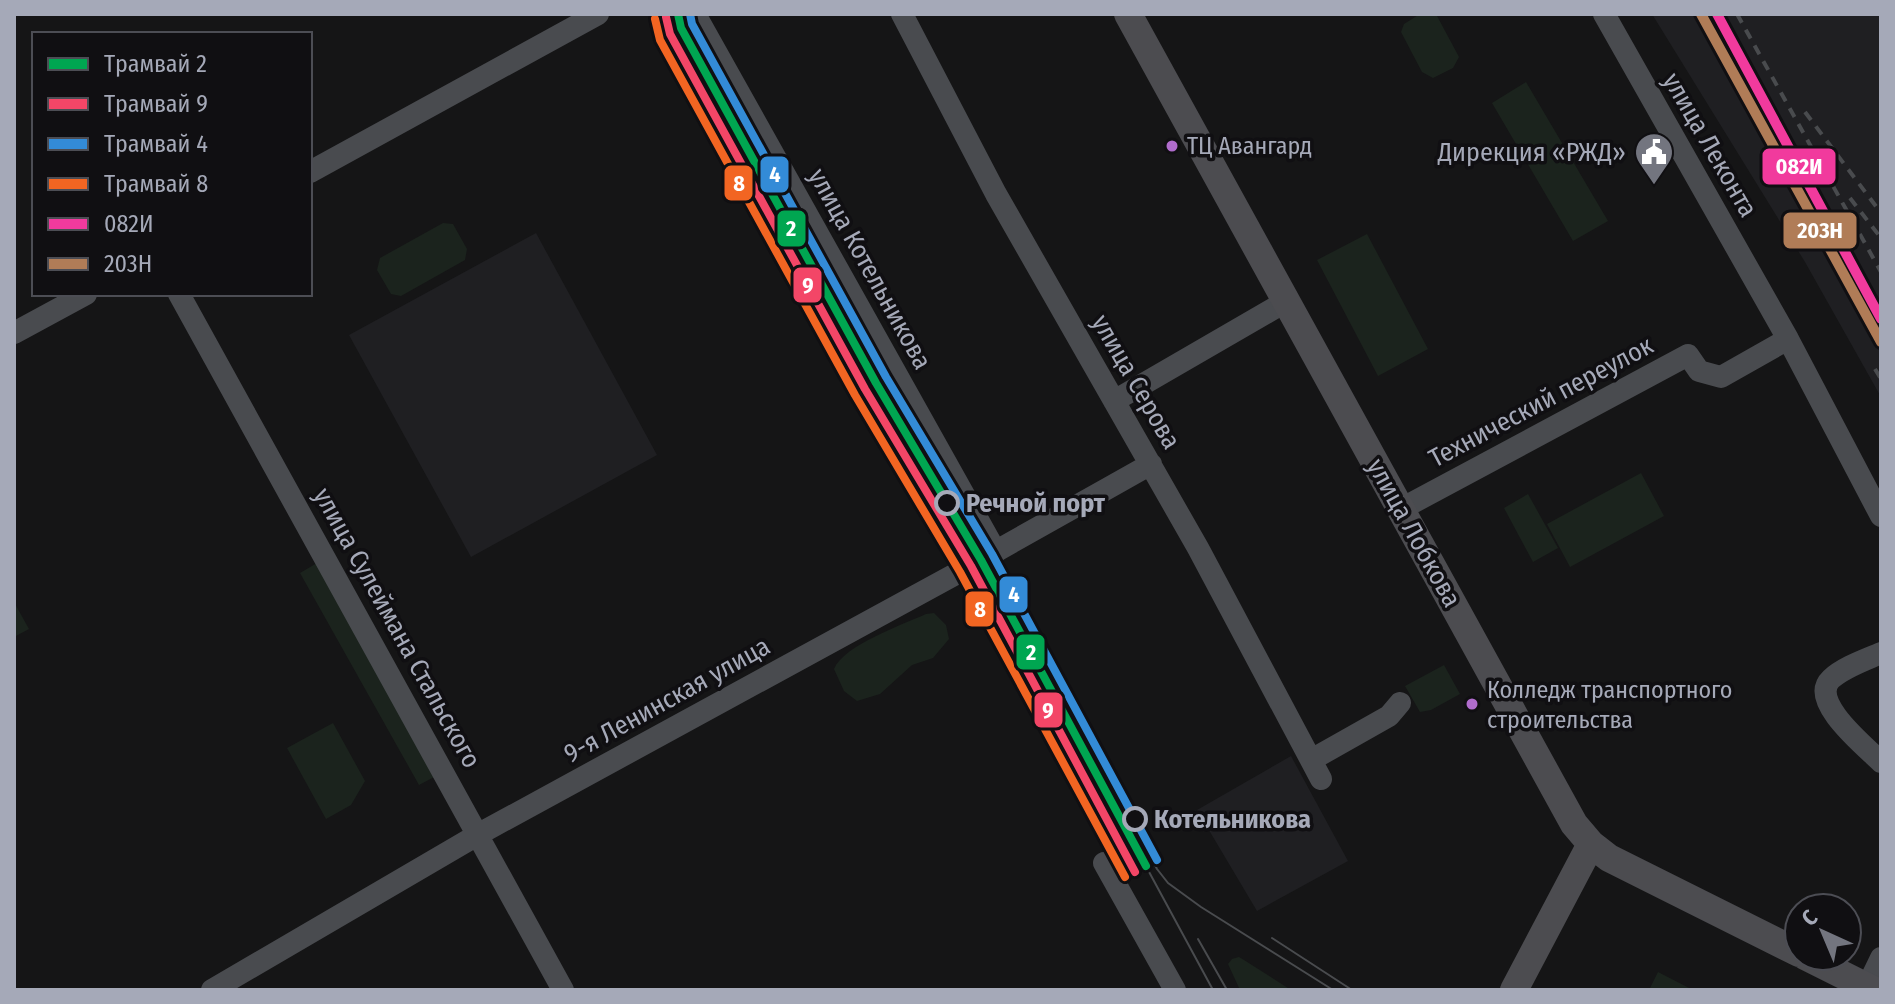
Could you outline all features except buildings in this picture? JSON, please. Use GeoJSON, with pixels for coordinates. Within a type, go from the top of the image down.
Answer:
{"type":"FeatureCollection","features":[{"type":"Feature","properties":{"kind":"main road","name":"улица Лобкова"},"geometry":{"type":"LineString","coordinates":[[1128,14],[1574,824],[1591,844],[1631,870],[1783,945]]}},
{"type":"Feature","properties":{"kind":"main road"},"geometry":{"type":"LineString","coordinates":[[1514,990],[1591,844]]}},
{"type":"Feature","properties":{"kind":"main road"},"geometry":{"type":"LineString","coordinates":[[1838,972],[1870,988]]}},
{"type":"Feature","properties":{"kind":"street"},"geometry":{"type":"LineString","coordinates":[[312,171],[598,14]]}},
{"type":"Feature","properties":{"kind":"street","name":"улица Котельникова"},"geometry":{"type":"LineString","coordinates":[[695,14],[996,552]]}},
{"type":"Feature","properties":{"kind":"street","name":"улица Серова"},"geometry":{"type":"LineString","coordinates":[[902,14],[996,194],[1151,464],[1316,769],[1389,716],[1400,703]]}},
{"type":"Feature","properties":{"kind":"street","name":"улица Леконта"},"geometry":{"type":"LineString","coordinates":[[1604,14],[1788,339],[1881,516]]}},
{"type":"Feature","properties":{"kind":"street"},"geometry":{"type":"LineString","coordinates":[[14,333],[82,296]]}},
{"type":"Feature","properties":{"kind":"street","name":"улица Сулеймана Стальского"},"geometry":{"type":"LineString","coordinates":[[180,296],[563,990]]}},
{"type":"Feature","properties":{"kind":"street"},"geometry":{"type":"LineString","coordinates":[[1114,401],[1285,302]]}},
{"type":"Feature","properties":{"kind":"street","name":"Технический переулок"},"geometry":{"type":"LineString","coordinates":[[1401,509],[1688,355],[1699,371],[1721,377],[1788,339]]}},
{"type":"Feature","properties":{"kind":"street","name":"9-я Ленинская улица"},"geometry":{"type":"LineString","coordinates":[[212,990],[479,834],[1151,464]]}},
{"type":"Feature","properties":{"kind":"street"},"geometry":{"type":"LineString","coordinates":[[1881,653],[1843,671],[1829,681],[1825,691],[1828,706],[1881,762]]}},
{"type":"Feature","properties":{"kind":"street"},"geometry":{"type":"LineString","coordinates":[[1104,863],[1175,990]]}},
{"type":"Feature","properties":{"kind":"street"},"geometry":{"type":"LineString","coordinates":[[1870,988],[1881,958]]}},
{"type":"Feature","properties":{"kind":"shaded area"},"geometry":{"type":"Polygon","coordinates":[[[1420,14],[1436,14],[1459,57],[1453,68],[1433,78],[1422,72],[1401,32],[1404,24],[1420,14]]]}},
{"type":"Feature","properties":{"kind":"shaded area"},"geometry":{"type":"Polygon","coordinates":[[[1652,14],[1881,14],[1881,397],[1805,262],[1652,14]]]}},
{"type":"Feature","properties":{"kind":"shaded area"},"geometry":{"type":"Polygon","coordinates":[[[1526,82],[1608,221],[1573,241],[1492,103],[1526,82]]]}},
{"type":"Feature","properties":{"kind":"shaded area"},"geometry":{"type":"Polygon","coordinates":[[[443,223],[453,224],[467,249],[465,260],[401,296],[391,294],[377,270],[380,258],[443,223]]]}},
{"type":"Feature","properties":{"kind":"shaded area"},"geometry":{"type":"Polygon","coordinates":[[[536,233],[657,455],[471,557],[349,335],[536,233]]]}},
{"type":"Feature","properties":{"kind":"shaded area"},"geometry":{"type":"Polygon","coordinates":[[[1367,234],[1428,349],[1378,376],[1317,260],[1367,234]]]}},
{"type":"Feature","properties":{"kind":"shaded area"},"geometry":{"type":"Polygon","coordinates":[[[1641,473],[1664,516],[1570,567],[1547,524],[1641,473]]]}},
{"type":"Feature","properties":{"kind":"shaded area"},"geometry":{"type":"Polygon","coordinates":[[[1528,494],[1558,548],[1533,562],[1504,508],[1528,494]]]}},
{"type":"Feature","properties":{"kind":"shaded area"},"geometry":{"type":"Polygon","coordinates":[[[317,563],[436,776],[419,785],[300,573],[317,563]]]}},
{"type":"Feature","properties":{"kind":"shaded area"},"geometry":{"type":"Polygon","coordinates":[[[14,602],[29,629],[14,637],[14,602]]]}},
{"type":"Feature","properties":{"kind":"shaded area"},"geometry":{"type":"Polygon","coordinates":[[[934,613],[946,625],[949,639],[933,658],[912,665],[880,694],[857,701],[844,691],[834,669],[849,652],[889,630],[934,613]]]}},
{"type":"Feature","properties":{"kind":"shaded area"},"geometry":{"type":"Polygon","coordinates":[[[1444,665],[1460,694],[1431,710],[1420,712],[1405,686],[1444,665]]]}},
{"type":"Feature","properties":{"kind":"shaded area"},"geometry":{"type":"Polygon","coordinates":[[[333,723],[365,781],[351,805],[326,819],[287,748],[333,723]]]}},
{"type":"Feature","properties":{"kind":"shaded area"},"geometry":{"type":"Polygon","coordinates":[[[1291,756],[1348,861],[1257,911],[1197,810],[1291,756]]]}},
{"type":"Feature","properties":{"kind":"shaded area"},"geometry":{"type":"Polygon","coordinates":[[[1239,957],[1291,990],[1240,990],[1228,964],[1239,957]]]}},
{"type":"Feature","properties":{"kind":"shaded area"},"geometry":{"type":"Polygon","coordinates":[[[1658,972],[1693,990],[1649,990],[1658,972]]]}},
{"type":"Feature","properties":{"kind":"tram line","name":"2"},"geometry":{"type":"LineString","coordinates":[[678,14],[681,28],[876,383],[981,560],[1146,866]]}},
{"type":"Feature","properties":{"kind":"tram line","name":"4"},"geometry":{"type":"LineString","coordinates":[[690,14],[692,24],[886,377],[992,554],[1157,860]]}},
{"type":"Feature","properties":{"kind":"tram line","name":"9"},"geometry":{"type":"LineString","coordinates":[[666,17],[670,34],[865,389],[971,566],[1135,872]]}},
{"type":"Feature","properties":{"kind":"tram line","name":"8"},"geometry":{"type":"LineString","coordinates":[[655,19],[660,40],[855,395],[960,572],[1125,877]]}},
{"type":"Feature","properties":{"kind":"tram line"},"geometry":{"type":"LineString","coordinates":[[1132,821],[1157,869],[1168,883],[1333,990]]}},
{"type":"Feature","properties":{"kind":"tram line"},"geometry":{"type":"LineString","coordinates":[[1148,870],[1213,990]]}},
{"type":"Feature","properties":{"kind":"tram line"},"geometry":{"type":"LineString","coordinates":[[1272,938],[1352,990]]}},
{"type":"Feature","properties":{"kind":"tram line"},"geometry":{"type":"LineString","coordinates":[[1198,939],[1227,990]]}},
{"type":"Feature","properties":{"kind":"railway"},"geometry":{"type":"LineString","coordinates":[[1737,14],[1881,272]]}},
{"type":"Feature","properties":{"kind":"railway"},"geometry":{"type":"LineString","coordinates":[[1805,112],[1881,213]]}},
{"type":"Feature","properties":{"kind":"railway"},"geometry":{"type":"LineString","coordinates":[[1850,198],[1881,238]]}},
{"type":"Feature","properties":{"kind":"railway"},"geometry":{"type":"LineString","coordinates":[[1875,369],[1881,379]]}},
{"type":"Feature","properties":{"kind":"transit line","name":"203Н"},"geometry":{"type":"LineString","coordinates":[[1701,14],[1881,342]]}},
{"type":"Feature","properties":{"kind":"transit line","name":"082И"},"geometry":{"type":"LineString","coordinates":[[1717,14],[1881,319]]}},
{"type":"Feature","properties":{"kind":"place","name":"ТЦ Авангард"},"geometry":{"type":"Point","coordinates":[1172,146]}},
{"type":"Feature","properties":{"kind":"place","name":"Дирекция «РЖД»"},"geometry":{"type":"Point","coordinates":[1654,186]}},
{"type":"Feature","properties":{"kind":"place","name":"Речной порт"},"geometry":{"type":"Point","coordinates":[947,503]}},
{"type":"Feature","properties":{"kind":"place","name":"Колледж транспортного строительства"},"geometry":{"type":"Point","coordinates":[1472,704]}},
{"type":"Feature","properties":{"kind":"place","name":"Котельникова"},"geometry":{"type":"Point","coordinates":[1135,819]}}]}
